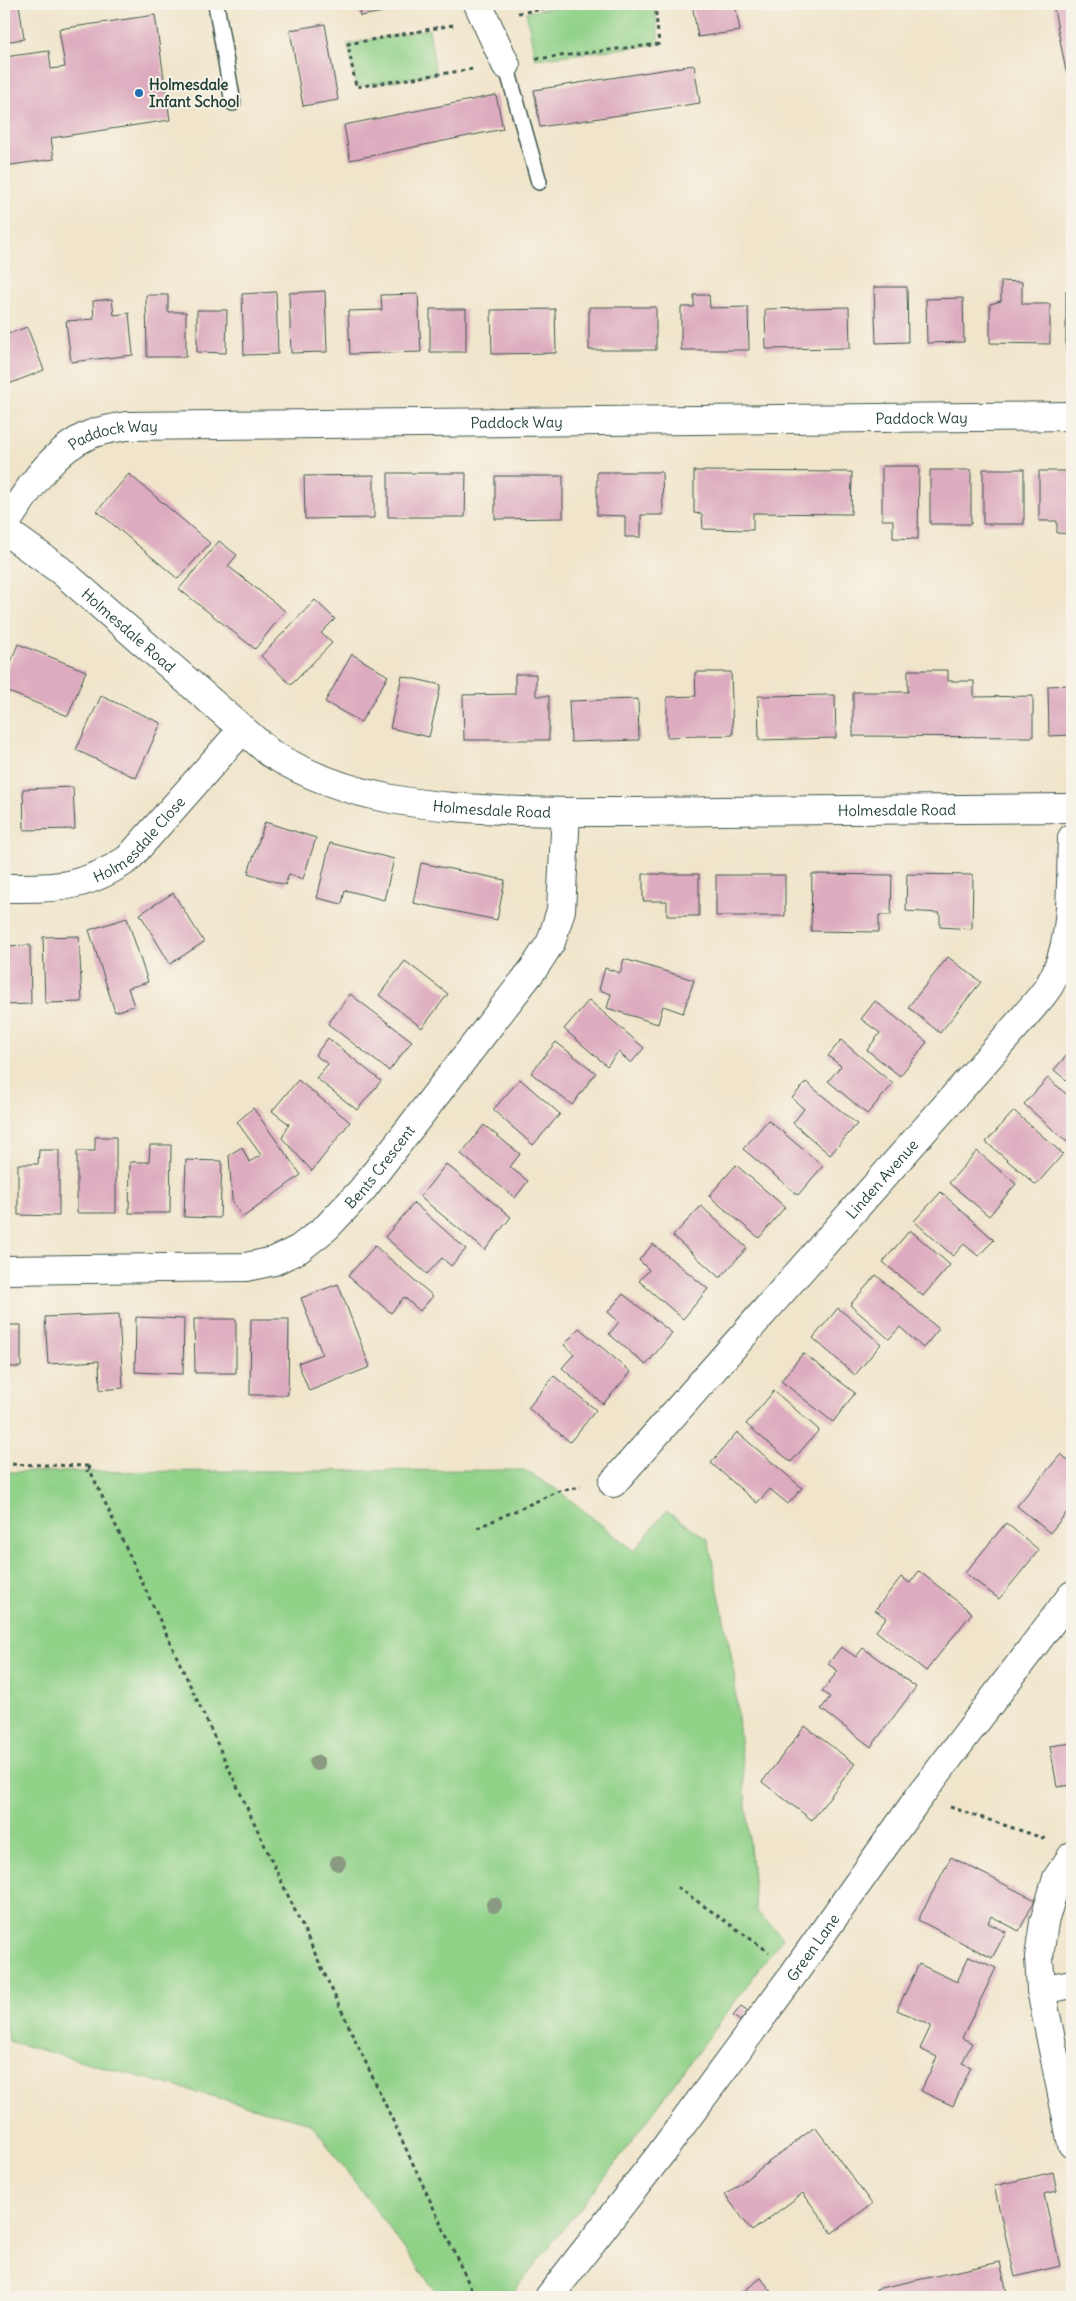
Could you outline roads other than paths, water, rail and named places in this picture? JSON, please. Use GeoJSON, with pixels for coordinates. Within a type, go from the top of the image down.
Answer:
{"type":"FeatureCollection","features":[{"type":"Feature","properties":{"kind":"street"},"geometry":{"type":"LineString","coordinates":[[480,11],[506,65]]}},
{"type":"Feature","properties":{"kind":"street","name":"Paddock Way"},"geometry":{"type":"LineString","coordinates":[[4,526],[38,476],[66,449],[90,434],[126,426],[1072,416]]}},
{"type":"Feature","properties":{"kind":"street","name":"Holmesdale Road"},"geometry":{"type":"LineString","coordinates":[[4,530],[60,570],[270,753],[300,771],[335,785],[379,797],[465,809],[566,812],[1072,808]]}},
{"type":"Feature","properties":{"kind":"street","name":"Holmesdale Close"},"geometry":{"type":"LineString","coordinates":[[4,888],[44,888],[82,883],[106,874],[128,859],[242,730]]}},
{"type":"Feature","properties":{"kind":"street","name":"Bents Crescent"},"geometry":{"type":"LineString","coordinates":[[4,1270],[246,1267],[274,1261],[299,1249],[327,1227],[362,1190],[534,968],[551,942],[561,910],[566,812]]}},
{"type":"Feature","properties":{"kind":"street","name":"Linden Avenue"},"geometry":{"type":"LineString","coordinates":[[613,1483],[1018,1024],[1049,986],[1062,958],[1067,940],[1072,838]]}},
{"type":"Feature","properties":{"kind":"street","name":"Green Lane"},"geometry":{"type":"LineString","coordinates":[[549,2297],[796,1972],[919,1797],[1072,1594]]}},
{"type":"Feature","properties":{"kind":"street"},"geometry":{"type":"LineString","coordinates":[[1071,1857],[1057,1878],[1044,1922],[1039,1957],[1041,1990],[1071,2135]]}},
{"type":"Feature","properties":{"kind":"street"},"geometry":{"type":"LineString","coordinates":[[1041,1990],[1072,1984]]}},
{"type":"Feature","properties":{"kind":"lane"},"geometry":{"type":"LineString","coordinates":[[216,4],[233,103]]}},
{"type":"Feature","properties":{"kind":"lane"},"geometry":{"type":"LineString","coordinates":[[506,65],[539,182]]}},
{"type":"Feature","properties":{"kind":"place","name":"Holmesdale Infant School"},"geometry":{"type":"Point","coordinates":[139,93]}}]}
